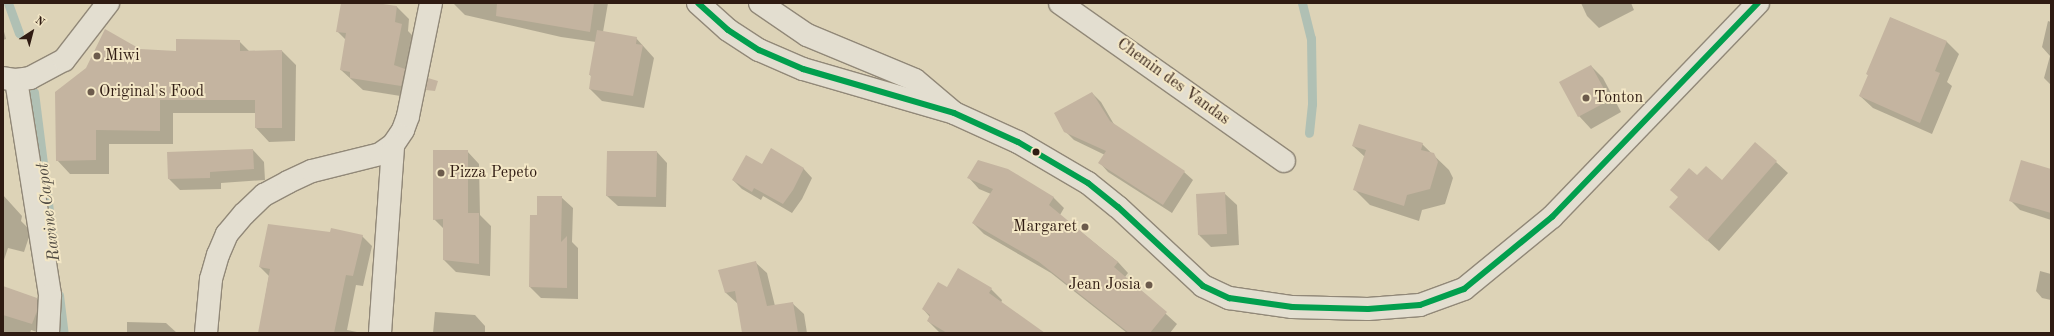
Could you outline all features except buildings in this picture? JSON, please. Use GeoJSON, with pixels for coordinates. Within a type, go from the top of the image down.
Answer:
{"type":"FeatureCollection","features":[{"type":"Feature","properties":{"kind":"street"},"geometry":{"type":"LineString","coordinates":[[48,333],[50,295],[10,79],[30,78],[64,60],[108,3]]}},
{"type":"Feature","properties":{"kind":"street"},"geometry":{"type":"LineString","coordinates":[[206,333],[211,279],[218,255],[227,234],[244,214],[264,195],[312,171],[366,159],[380,154],[393,145],[404,130],[431,3]]}},
{"type":"Feature","properties":{"kind":"street"},"geometry":{"type":"LineString","coordinates":[[698,3],[728,30],[766,53],[803,69],[954,113],[1018,142],[1088,183],[1118,207],[1203,286],[1229,298],[1292,308],[1368,309],[1420,305],[1464,289],[1552,217],[1758,3]]}},
{"type":"Feature","properties":{"kind":"street"},"geometry":{"type":"LineString","coordinates":[[760,3],[807,35],[915,80],[954,113]]}},
{"type":"Feature","properties":{"kind":"street","name":"Chemin des Vandas"},"geometry":{"type":"LineString","coordinates":[[1060,3],[1284,161]]}},
{"type":"Feature","properties":{"kind":"street"},"geometry":{"type":"LineString","coordinates":[[380,333],[393,145]]}},
{"type":"Feature","properties":{"kind":"waterway","name":"Ravine Capot"},"geometry":{"type":"LineString","coordinates":[[8,3],[19,33]]}},
{"type":"Feature","properties":{"kind":"waterway"},"geometry":{"type":"LineString","coordinates":[[1302,3],[1311,38],[1312,104],[1309,133]]}},
{"type":"Feature","properties":{"kind":"waterway","name":"Ravine Capot"},"geometry":{"type":"LineString","coordinates":[[34,92],[54,250]]}},
{"type":"Feature","properties":{"kind":"waterway","name":"Ravine Capot"},"geometry":{"type":"LineString","coordinates":[[59,295],[64,333]]}},
{"type":"Feature","properties":{"kind":"transit line"},"geometry":{"type":"LineString","coordinates":[[698,3],[728,30],[759,50],[803,69],[954,113],[1018,142],[1088,183],[1118,207],[1203,286],[1229,298],[1292,307],[1368,309],[1420,305],[1464,289],[1552,217],[1758,3]]}},
{"type":"Feature","properties":{"kind":"place","name":"Miwi"},"geometry":{"type":"Point","coordinates":[97,56]}},
{"type":"Feature","properties":{"kind":"place","name":"Original's Food"},"geometry":{"type":"Point","coordinates":[91,92]}},
{"type":"Feature","properties":{"kind":"place","name":"Tonton"},"geometry":{"type":"Point","coordinates":[1586,98]}},
{"type":"Feature","properties":{"kind":"place","name":"Pizza Pepeto"},"geometry":{"type":"Point","coordinates":[441,173]}},
{"type":"Feature","properties":{"kind":"place","name":"Margaret"},"geometry":{"type":"Point","coordinates":[1085,227]}},
{"type":"Feature","properties":{"kind":"place","name":"Jean Josia"},"geometry":{"type":"Point","coordinates":[1149,285]}}]}
